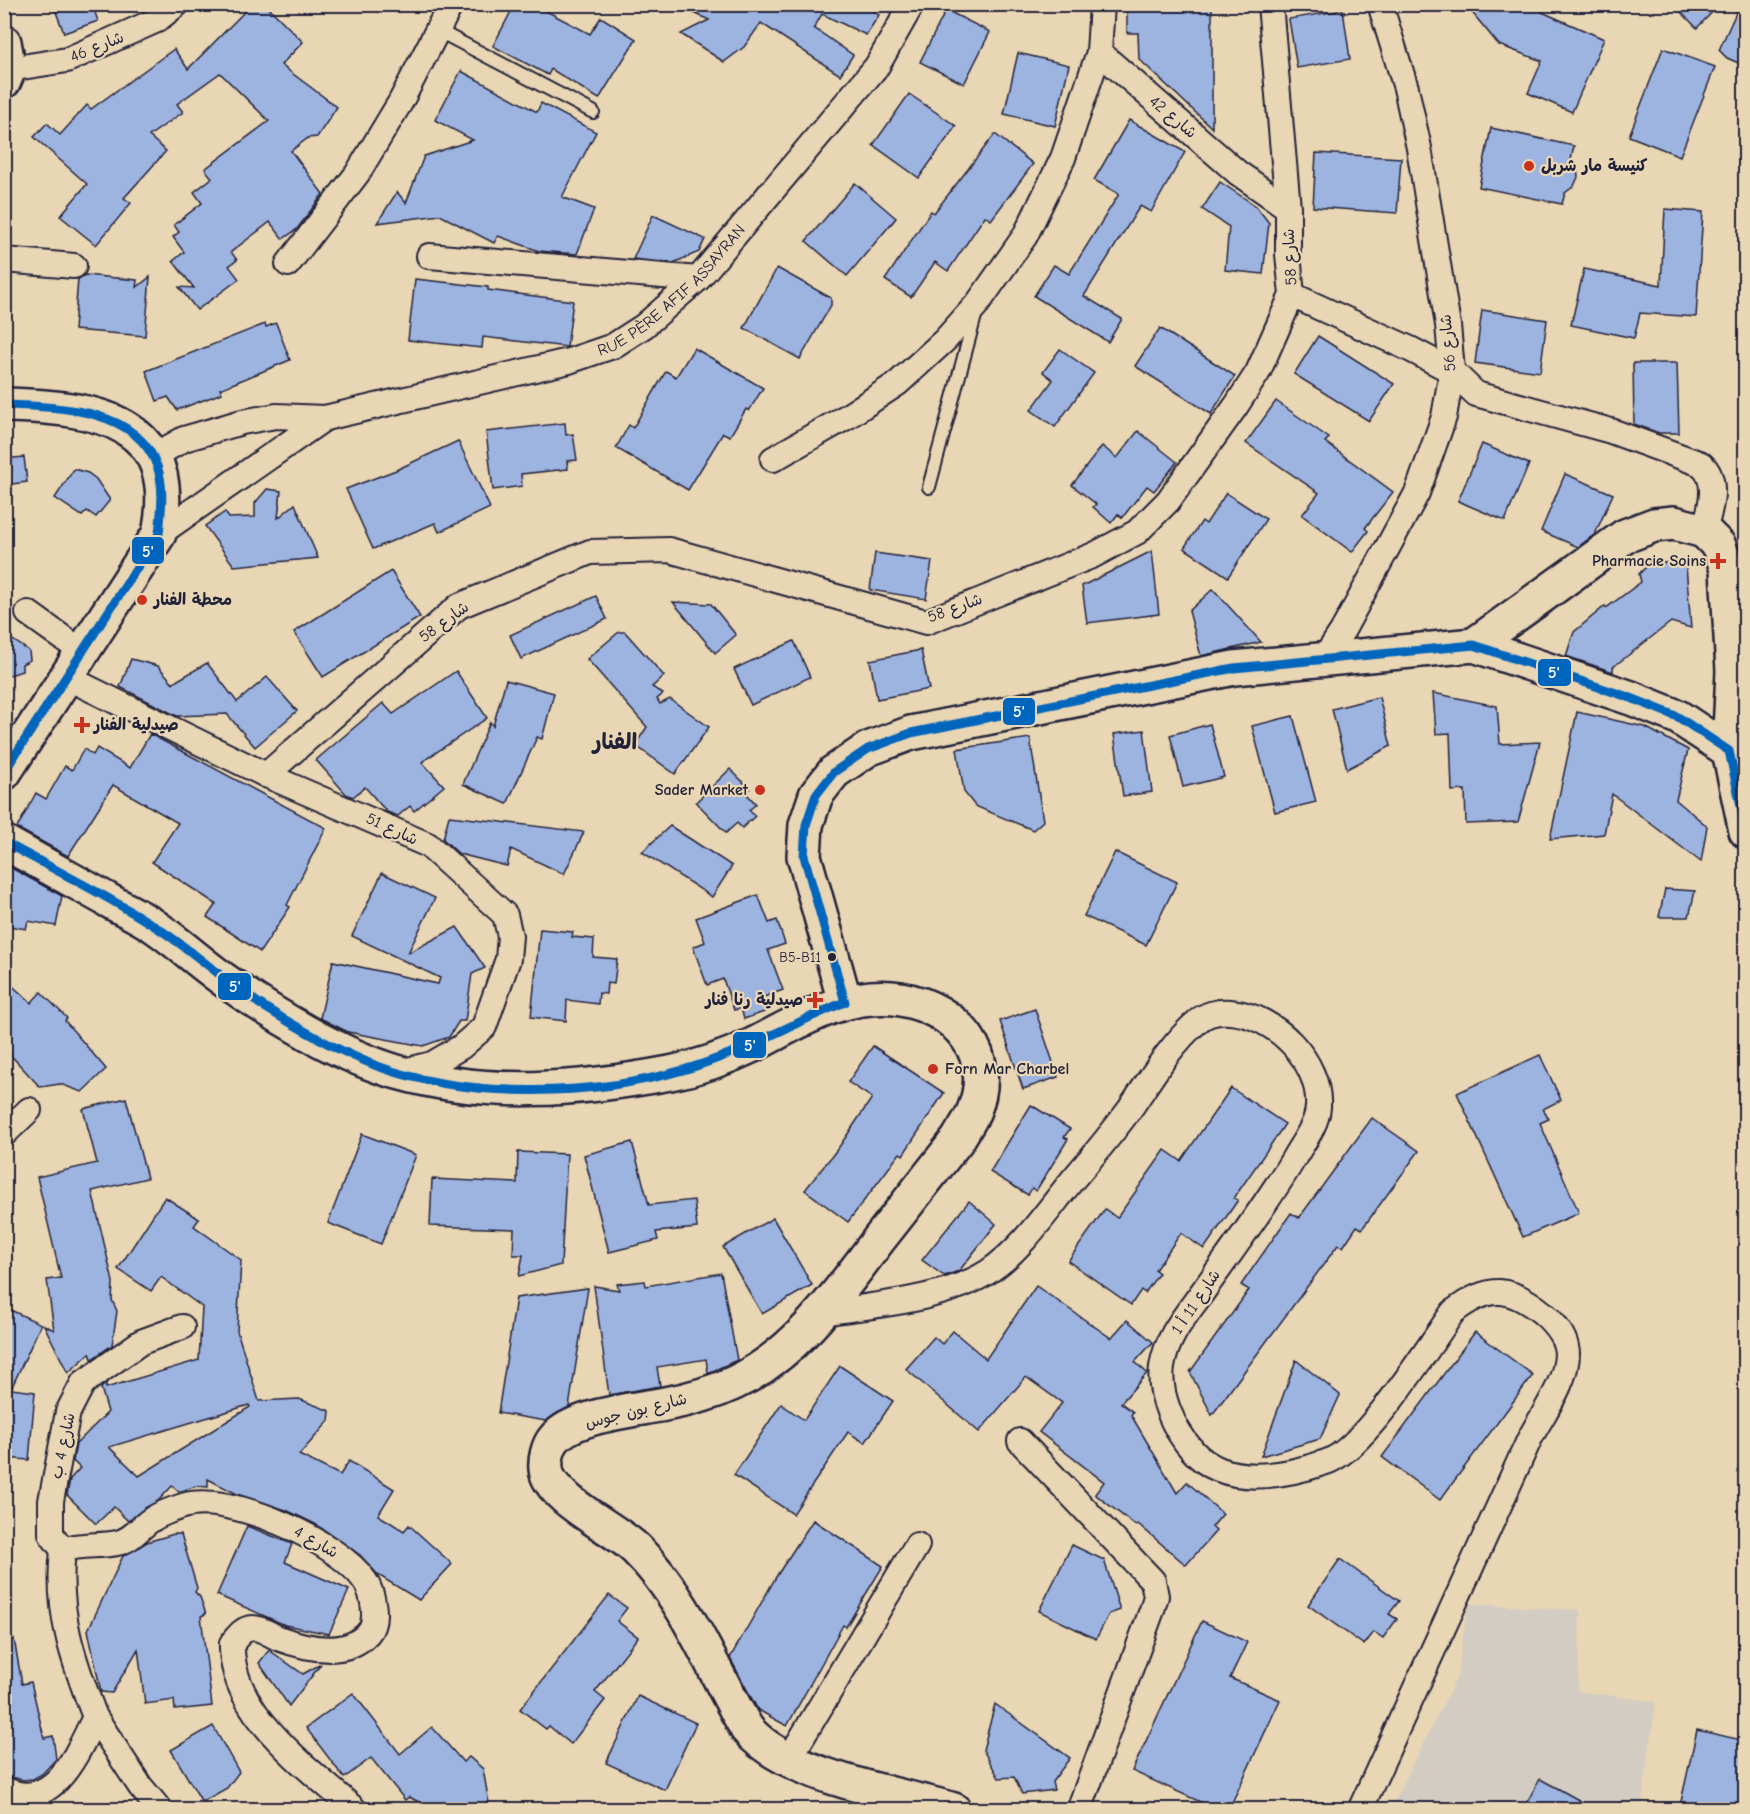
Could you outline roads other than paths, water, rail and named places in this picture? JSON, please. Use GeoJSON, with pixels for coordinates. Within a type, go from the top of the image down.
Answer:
{"type":"FeatureCollection","features":[{"type":"Feature","properties":{"kind":"street","name":"شارع 46"},"geometry":{"type":"LineString","coordinates":[[6,64],[67,60],[157,20],[177,4]]}},
{"type":"Feature","properties":{"kind":"street"},"geometry":{"type":"LineString","coordinates":[[288,264],[357,174],[401,101],[451,4]]}},
{"type":"Feature","properties":{"kind":"street","name":"RUE PÈRE AFIF ASSAYRAN"},"geometry":{"type":"LineString","coordinates":[[153,456],[184,439],[242,422],[276,416],[325,418],[569,361],[613,346],[644,326],[698,279],[877,66],[912,4]]}},
{"type":"Feature","properties":{"kind":"street"},"geometry":{"type":"LineString","coordinates":[[773,459],[848,416],[898,383],[945,340],[978,303],[1025,236],[1063,158],[1099,52],[1102,4]]}},
{"type":"Feature","properties":{"kind":"street","name":"شارع 58"},"geometry":{"type":"LineString","coordinates":[[266,775],[459,606],[590,552],[669,550],[926,621],[1094,555],[1137,532],[1168,501],[1258,372],[1292,295],[1288,208],[1270,4]]}},
{"type":"Feature","properties":{"kind":"street","name":"شارع 56"},"geometry":{"type":"LineString","coordinates":[[1324,659],[1343,630],[1417,493],[1444,417],[1452,371],[1448,325],[1419,148],[1406,88],[1380,4]]}},
{"type":"Feature","properties":{"kind":"street","name":"شارع 42"},"geometry":{"type":"LineString","coordinates":[[1099,52],[1238,173],[1288,208]]}},
{"type":"Feature","properties":{"kind":"street"},"geometry":{"type":"LineString","coordinates":[[429,256],[698,279]]}},
{"type":"Feature","properties":{"kind":"street"},"geometry":{"type":"LineString","coordinates":[[4,260],[74,266]]}},
{"type":"Feature","properties":{"kind":"street"},"geometry":{"type":"LineString","coordinates":[[1292,295],[1410,349],[1452,371],[1476,394],[1611,431],[1701,464],[1711,476],[1712,488],[1704,531]]}},
{"type":"Feature","properties":{"kind":"street"},"geometry":{"type":"LineString","coordinates":[[4,405],[38,405],[98,414],[127,429],[153,456],[163,480],[163,514],[159,534],[4,773]]}},
{"type":"Feature","properties":{"kind":"street","name":"RUE PÈRE AFIF ASSAYRAN"},"geometry":{"type":"LineString","coordinates":[[159,534],[325,418]]}},
{"type":"Feature","properties":{"kind":"street"},"geometry":{"type":"LineString","coordinates":[[1474,645],[1625,536],[1654,525],[1674,523],[1704,531],[1719,546],[1727,568],[1733,671],[1729,751],[1746,831]]}},
{"type":"Feature","properties":{"kind":"street","name":"شارع 51"},"geometry":{"type":"LineString","coordinates":[[28,613],[74,664],[266,775],[352,810],[428,845],[506,915],[510,936],[508,959],[484,1026],[461,1047],[432,1064],[398,1073]]}},
{"type":"Feature","properties":{"kind":"street"},"geometry":{"type":"LineString","coordinates":[[845,1002],[804,856],[804,836],[816,795],[834,772],[850,759],[911,734],[1234,669],[1474,645],[1631,698],[1678,717],[1729,751]]}},
{"type":"Feature","properties":{"kind":"street","name":"شارع بون جوس"},"geometry":{"type":"LineString","coordinates":[[4,842],[155,927],[228,982],[322,1039],[398,1073],[456,1084],[528,1090],[603,1085],[681,1071],[749,1047],[802,1019],[845,1002],[871,998],[902,999],[946,1017],[962,1029],[972,1044],[979,1066],[980,1083],[974,1111],[958,1138],[823,1312],[769,1363],[734,1383],[667,1404],[592,1419],[560,1433],[553,1440],[545,1467],[554,1486],[574,1504],[634,1547],[659,1573],[675,1597],[747,1729],[761,1745],[788,1761],[844,1780],[954,1809]]}},
{"type":"Feature","properties":{"kind":"street","name":"شارع 11 أ 1"},"geometry":{"type":"LineString","coordinates":[[823,1312],[890,1303],[938,1292],[988,1272],[1025,1238],[1126,1114],[1180,1039],[1200,1018],[1217,1012],[1248,1015],[1286,1039],[1313,1073],[1318,1104],[1317,1118],[1283,1175],[1203,1292],[1176,1327],[1161,1368],[1162,1387],[1170,1413],[1179,1433],[1196,1454],[1219,1470],[1242,1475],[1272,1475],[1331,1461],[1349,1448],[1392,1399],[1453,1312],[1467,1301],[1491,1292],[1507,1292],[1528,1299],[1554,1323],[1567,1350],[1566,1366],[1558,1385],[1530,1438],[1360,1809]]}},
{"type":"Feature","properties":{"kind":"street"},"geometry":{"type":"LineString","coordinates":[[4,1134],[29,1110]]}},
{"type":"Feature","properties":{"kind":"street","name":"شارع 4 ب"},"geometry":{"type":"LineString","coordinates":[[63,1550],[51,1534],[51,1501],[68,1412],[83,1383],[141,1342],[182,1327]]}},
{"type":"Feature","properties":{"kind":"street"},"geometry":{"type":"LineString","coordinates":[[1020,1442],[1154,1581],[1156,1596],[1152,1610],[1079,1809]]}},
{"type":"Feature","properties":{"kind":"street","name":"شارع 4"},"geometry":{"type":"LineString","coordinates":[[63,1550],[78,1544],[116,1544],[128,1540],[153,1518],[185,1505],[226,1505],[287,1526],[342,1556],[366,1584],[371,1598],[373,1623],[369,1632],[357,1641],[327,1649],[303,1647],[255,1627],[243,1630],[232,1643],[231,1658],[243,1690],[267,1730],[355,1809]]}},
{"type":"Feature","properties":{"kind":"street"},"geometry":{"type":"LineString","coordinates":[[788,1761],[917,1545]]}},
{"type":"Feature","properties":{"kind":"street"},"geometry":{"type":"LineString","coordinates":[[63,1550],[60,1580],[62,1611],[81,1680],[95,1717],[140,1786],[160,1809]]}},
{"type":"Feature","properties":{"kind":"street"},"geometry":{"type":"LineString","coordinates":[[4,1789],[16,1794],[45,1791],[65,1775],[95,1717]]}},
{"type":"Feature","properties":{"kind":"lane"},"geometry":{"type":"LineString","coordinates":[[437,30],[593,112]]}},
{"type":"Feature","properties":{"kind":"lane"},"geometry":{"type":"LineString","coordinates":[[929,487],[978,303]]}},
{"type":"Feature","properties":{"kind":"place","name":"كنيسة مار شربل"},"geometry":{"type":"Point","coordinates":[1529,166]}},
{"type":"Feature","properties":{"kind":"place","name":"Pharmacie Soins"},"geometry":{"type":"Point","coordinates":[1718,561]}},
{"type":"Feature","properties":{"kind":"place","name":"محطة الفنار"},"geometry":{"type":"Point","coordinates":[142,600]}},
{"type":"Feature","properties":{"kind":"place","name":"صيدلية الفنار"},"geometry":{"type":"Point","coordinates":[82,725]}},
{"type":"Feature","properties":{"kind":"place","name":"Sader Market"},"geometry":{"type":"Point","coordinates":[760,790]}},
{"type":"Feature","properties":{"kind":"place","name":"B5-B11"},"geometry":{"type":"Point","coordinates":[832,957]}},
{"type":"Feature","properties":{"kind":"place","name":"صيدلية رنا فنار"},"geometry":{"type":"Point","coordinates":[815,1000]}},
{"type":"Feature","properties":{"kind":"place","name":"Forn Mar Charbel"},"geometry":{"type":"Point","coordinates":[933,1069]}},
{"type":"Feature","properties":{"kind":"district","name":"الفنار"},"geometry":{"type":"Point","coordinates":[615,742]}}]}
